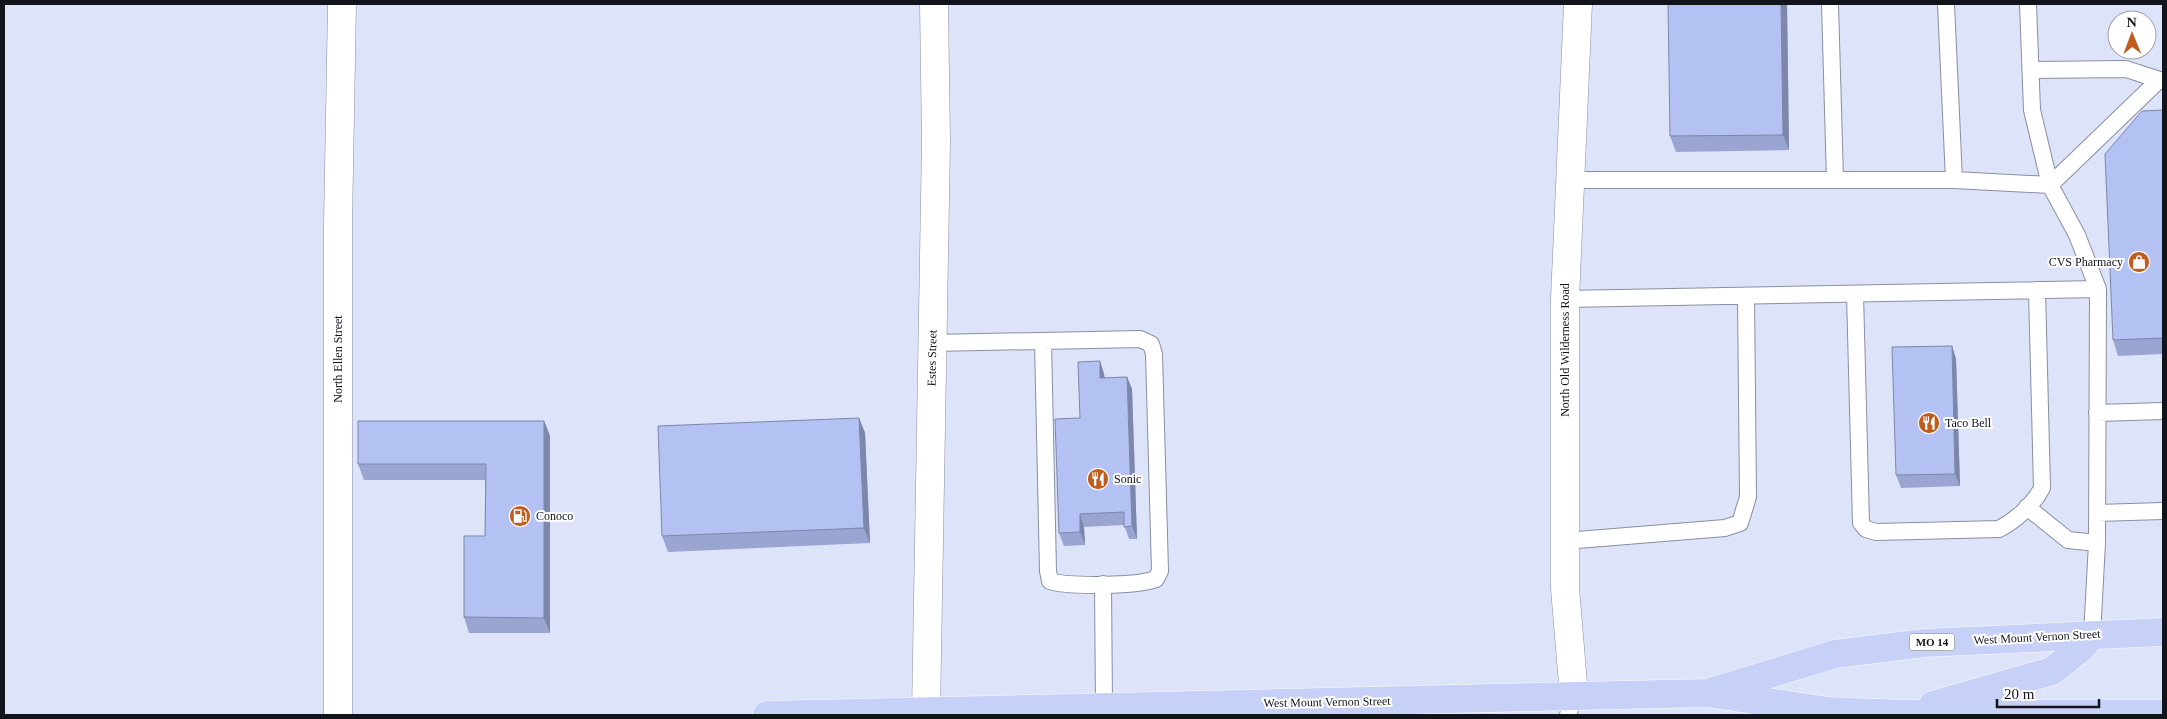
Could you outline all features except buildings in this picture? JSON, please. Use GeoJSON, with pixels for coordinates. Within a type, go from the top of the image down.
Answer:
{"type":"FeatureCollection","features":[{"type":"Feature","properties":{"kind":"main road","name":"West Mount Vernon Street"},"geometry":{"type":"LineString","coordinates":[[767,715],[1104,707],[1132,711],[1571,706],[1708,693],[1835,654],[1924,643],[2163,632]]}},
{"type":"Feature","properties":{"kind":"main road"},"geometry":{"type":"LineString","coordinates":[[1902,714],[2052,671],[2082,647],[2092,635]]}},
{"type":"Feature","properties":{"kind":"main road","name":"West Mount Vernon Street"},"geometry":{"type":"LineString","coordinates":[[1708,693],[1828,711],[1902,714],[2163,714]]}},
{"type":"Feature","properties":{"kind":"street","name":"North Ellen Street"},"geometry":{"type":"LineString","coordinates":[[338,715],[338,224],[342,4]]}},
{"type":"Feature","properties":{"kind":"street","name":"Estes Street"},"geometry":{"type":"LineString","coordinates":[[926,712],[936,142],[934,4]]}},
{"type":"Feature","properties":{"kind":"street","name":"North Old Wilderness Road"},"geometry":{"type":"LineString","coordinates":[[1571,706],[1565,588],[1565,299],[1578,4]]}},
{"type":"Feature","properties":{"kind":"lane"},"geometry":{"type":"LineString","coordinates":[[1830,4],[1835,180]]}},
{"type":"Feature","properties":{"kind":"lane"},"geometry":{"type":"LineString","coordinates":[[1946,4],[1954,180]]}},
{"type":"Feature","properties":{"kind":"lane"},"geometry":{"type":"LineString","coordinates":[[2028,4],[2032,110],[2050,185],[2077,235],[2098,289],[2097,543],[2092,635]]}},
{"type":"Feature","properties":{"kind":"lane"},"geometry":{"type":"LineString","coordinates":[[1570,180],[1954,180],[2050,185],[2161,80],[2126,69],[2031,70]]}},
{"type":"Feature","properties":{"kind":"lane"},"geometry":{"type":"LineString","coordinates":[[1565,299],[2098,289]]}},
{"type":"Feature","properties":{"kind":"lane"},"geometry":{"type":"LineString","coordinates":[[1854,294],[1861,523],[1866,529],[1876,532],[1999,529],[2009,524],[2037,498],[2042,488],[2037,290]]}},
{"type":"Feature","properties":{"kind":"lane"},"geometry":{"type":"LineString","coordinates":[[1565,541],[1725,528],[1740,522],[1748,498],[1746,296]]}},
{"type":"Feature","properties":{"kind":"lane"},"geometry":{"type":"LineString","coordinates":[[932,342],[1140,339],[1151,344],[1154,354],[1160,570],[1156,578],[1146,583],[1060,584],[1050,581],[1048,571],[1042,341]]}},
{"type":"Feature","properties":{"kind":"lane"},"geometry":{"type":"LineString","coordinates":[[2098,413],[2163,411]]}},
{"type":"Feature","properties":{"kind":"lane"},"geometry":{"type":"LineString","coordinates":[[2026,507],[2068,540],[2097,543]]}},
{"type":"Feature","properties":{"kind":"lane"},"geometry":{"type":"LineString","coordinates":[[2097,513],[2163,511]]}},
{"type":"Feature","properties":{"kind":"lane"},"geometry":{"type":"LineString","coordinates":[[1103,584],[1104,707]]}},
{"type":"Feature","properties":{"kind":"place","name":"CVS Pharmacy"},"geometry":{"type":"Point","coordinates":[2139,262]}},
{"type":"Feature","properties":{"kind":"place","name":"Taco Bell"},"geometry":{"type":"Point","coordinates":[1929,423]}},
{"type":"Feature","properties":{"kind":"place","name":"Sonic"},"geometry":{"type":"Point","coordinates":[1098,479]}},
{"type":"Feature","properties":{"kind":"place","name":"Conoco"},"geometry":{"type":"Point","coordinates":[520,516]}}]}
